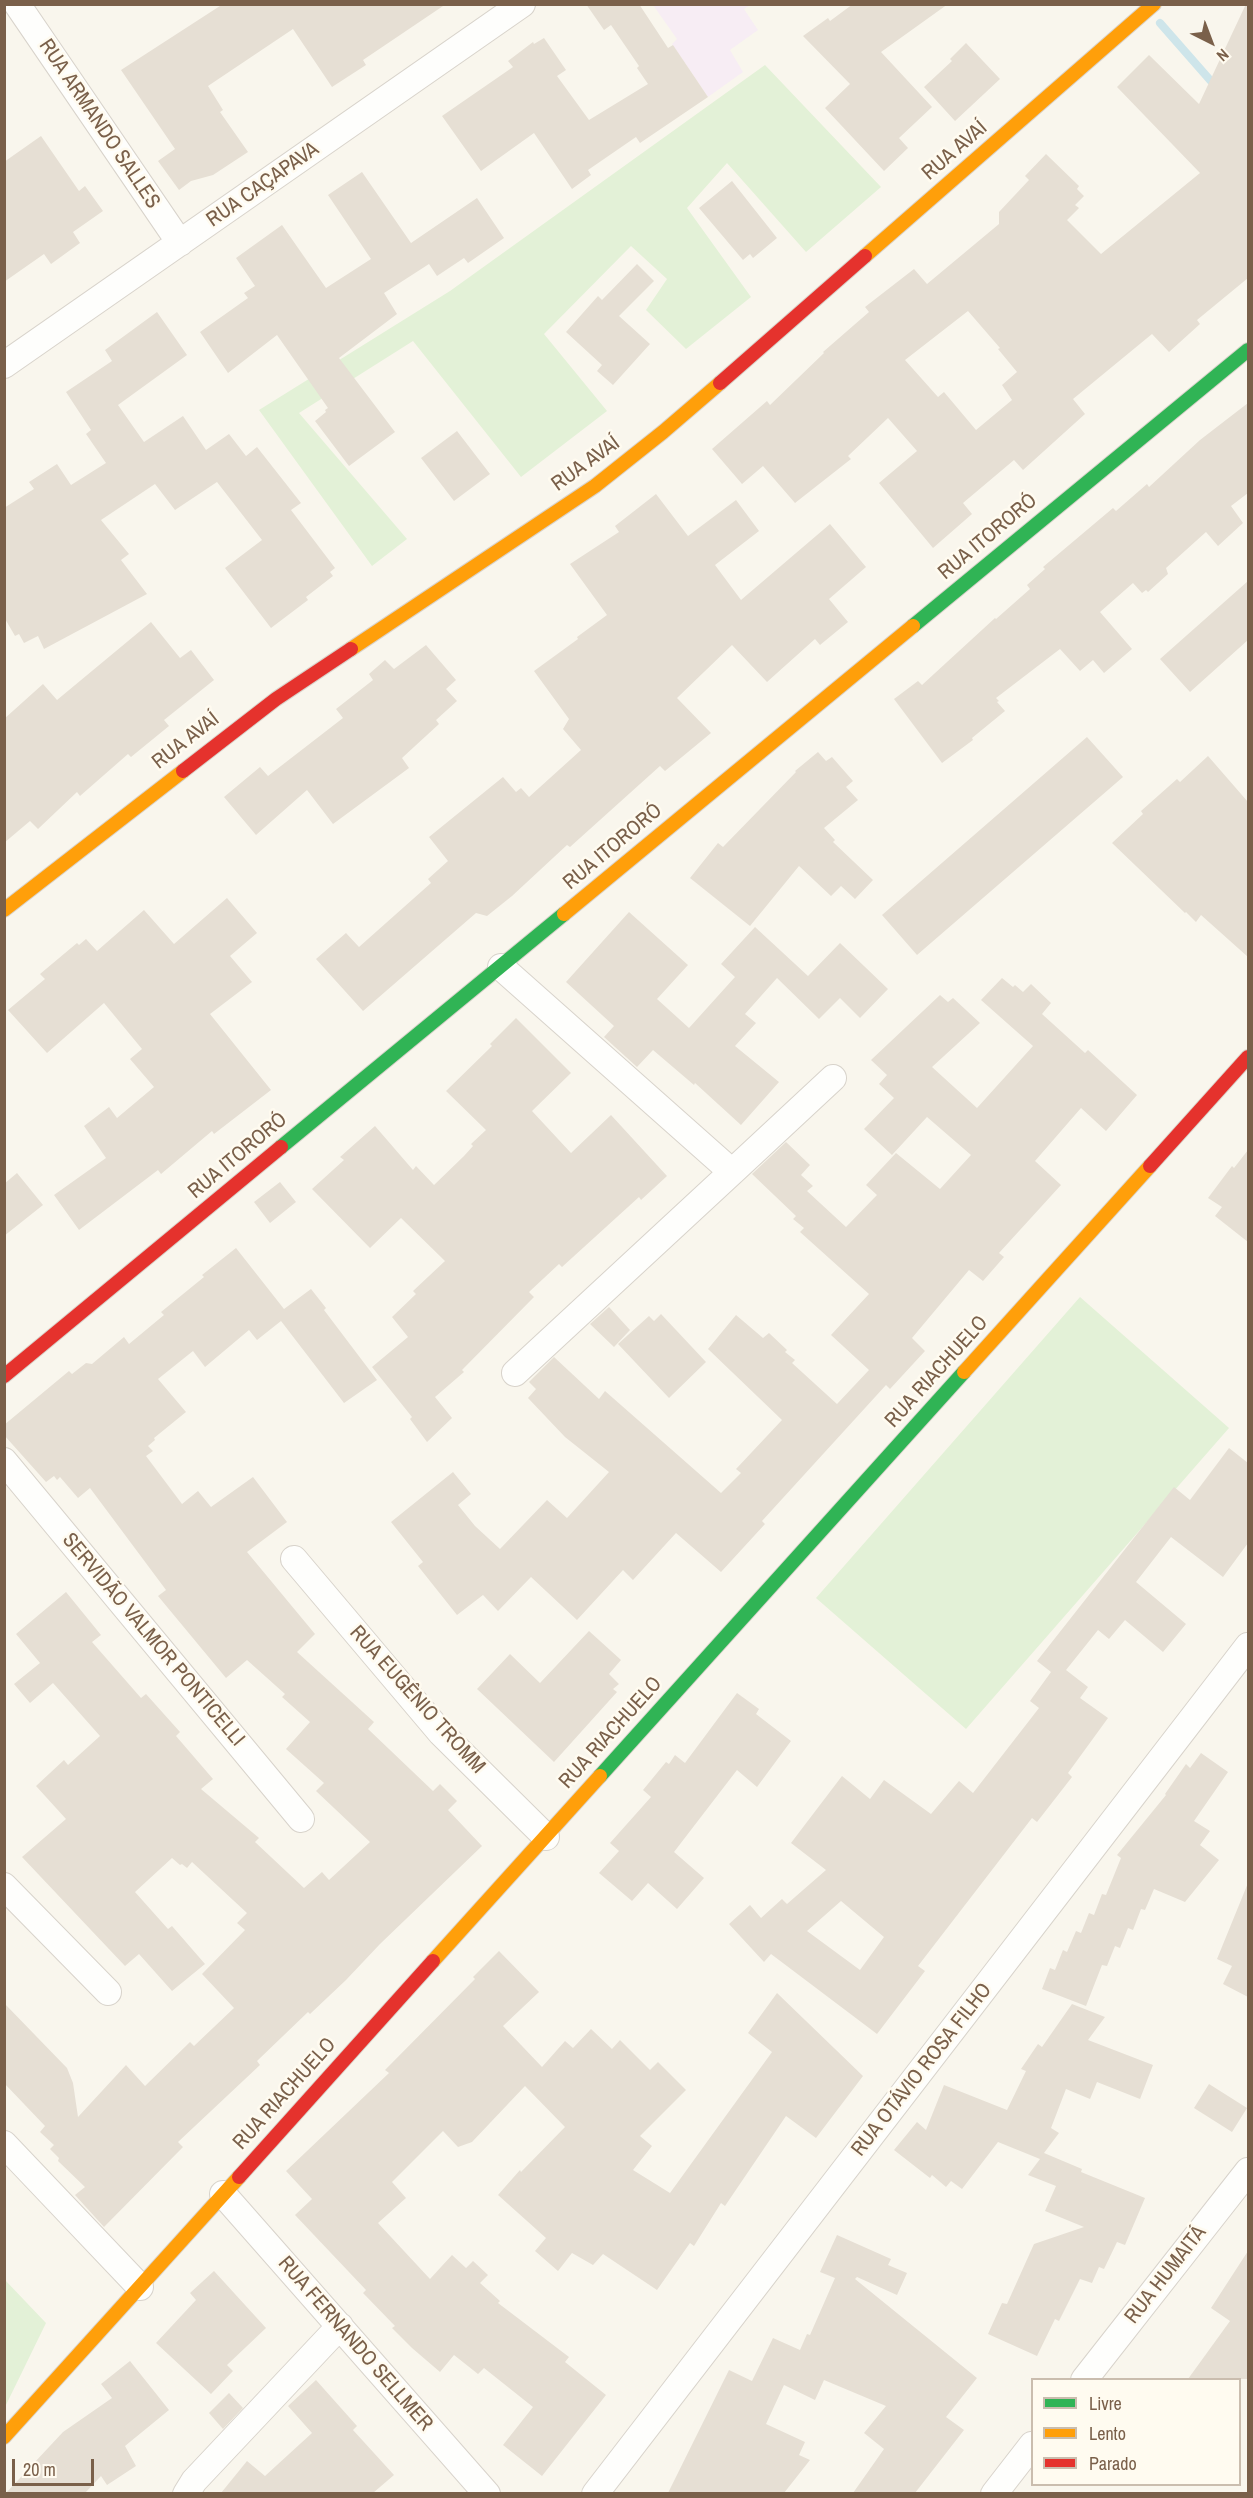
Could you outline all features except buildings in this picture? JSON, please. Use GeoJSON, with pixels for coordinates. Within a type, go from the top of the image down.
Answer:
{"type":"FeatureCollection","features":[{"type":"Feature","properties":{"kind":"street","name":"RUA ARMANDO SALLES"},"geometry":{"type":"LineString","coordinates":[[17,4],[180,243]]}},
{"type":"Feature","properties":{"kind":"street","name":"RUA CAÇAPAVA"},"geometry":{"type":"LineString","coordinates":[[4,365],[522,4]]}},
{"type":"Feature","properties":{"kind":"street","name":"RUA AVAÍ"},"geometry":{"type":"LineString","coordinates":[[4,910],[276,699],[596,486],[646,446],[1154,4]]}},
{"type":"Feature","properties":{"kind":"street","name":"RUA ITORORÓ"},"geometry":{"type":"LineString","coordinates":[[4,1376],[1248,350]]}},
{"type":"Feature","properties":{"kind":"street"},"geometry":{"type":"LineString","coordinates":[[501,967],[732,1172]]}},
{"type":"Feature","properties":{"kind":"street","name":"RUA RIACHUELO"},"geometry":{"type":"LineString","coordinates":[[4,2437],[1248,1058]]}},
{"type":"Feature","properties":{"kind":"street"},"geometry":{"type":"LineString","coordinates":[[515,1373],[833,1078]]}},
{"type":"Feature","properties":{"kind":"street","name":"SERVIDÃO VALMOR PONTICELLI"},"geometry":{"type":"LineString","coordinates":[[4,1461],[301,1820]]}},
{"type":"Feature","properties":{"kind":"street","name":"RUA EUGÊNIO TROMM"},"geometry":{"type":"LineString","coordinates":[[294,1559],[441,1732],[546,1837]]}},
{"type":"Feature","properties":{"kind":"street","name":"RUA OTÁVIO ROSA FILHO"},"geometry":{"type":"LineString","coordinates":[[595,2493],[1248,1646]]}},
{"type":"Feature","properties":{"kind":"street"},"geometry":{"type":"LineString","coordinates":[[4,1886],[108,1992]]}},
{"type":"Feature","properties":{"kind":"street"},"geometry":{"type":"LineString","coordinates":[[4,2144],[140,2287]]}},
{"type":"Feature","properties":{"kind":"street","name":"RUA HUMAITÁ"},"geometry":{"type":"LineString","coordinates":[[1085,2378],[1248,2171]]}},
{"type":"Feature","properties":{"kind":"street","name":"RUA FERNANDO SELLMER"},"geometry":{"type":"LineString","coordinates":[[223,2194],[487,2493]]}},
{"type":"Feature","properties":{"kind":"street"},"geometry":{"type":"LineString","coordinates":[[186,2493],[340,2326]]}},
{"type":"Feature","properties":{"kind":"street"},"geometry":{"type":"LineString","coordinates":[[994,2493],[1031,2446]]}},
{"type":"Feature","properties":{"kind":"shaded area"},"geometry":{"type":"Polygon","coordinates":[[[653,5],[750,5],[744,9],[758,30],[730,50],[743,72],[708,97],[672,44],[677,39],[653,5]]]}},
{"type":"Feature","properties":{"kind":"green space"},"geometry":{"type":"Polygon","coordinates":[[[765,65],[881,187],[806,252],[727,163],[687,208],[751,297],[686,349],[646,310],[667,279],[631,246],[544,334],[607,411],[521,477],[413,341],[299,413],[407,539],[372,566],[259,410],[450,291],[765,65]]]}},
{"type":"Feature","properties":{"kind":"green space"},"geometry":{"type":"Polygon","coordinates":[[[1080,1297],[1229,1428],[966,1729],[816,1598],[1080,1297]]]}},
{"type":"Feature","properties":{"kind":"green space"},"geometry":{"type":"Polygon","coordinates":[[[5,2280],[46,2323],[5,2407],[5,2280]]]}},
{"type":"Feature","properties":{"kind":"waterway"},"geometry":{"type":"LineString","coordinates":[[1160,23],[1217,88]]}},
{"type":"Feature","properties":{"kind":"traffic: fast"},"geometry":{"type":"LineString","coordinates":[[913,626],[1248,350]]}},
{"type":"Feature","properties":{"kind":"traffic: fast"},"geometry":{"type":"LineString","coordinates":[[281,1147],[564,914]]}},
{"type":"Feature","properties":{"kind":"traffic: fast"},"geometry":{"type":"LineString","coordinates":[[600,1776],[964,1372]]}},
{"type":"Feature","properties":{"kind":"traffic: slow"},"geometry":{"type":"LineString","coordinates":[[865,256],[1154,4]]}},
{"type":"Feature","properties":{"kind":"traffic: slow"},"geometry":{"type":"LineString","coordinates":[[351,649],[595,486],[720,383]]}},
{"type":"Feature","properties":{"kind":"traffic: slow"},"geometry":{"type":"LineString","coordinates":[[564,914],[913,626]]}},
{"type":"Feature","properties":{"kind":"traffic: slow"},"geometry":{"type":"LineString","coordinates":[[4,910],[183,771]]}},
{"type":"Feature","properties":{"kind":"traffic: slow"},"geometry":{"type":"LineString","coordinates":[[964,1372],[1150,1166]]}},
{"type":"Feature","properties":{"kind":"traffic: slow"},"geometry":{"type":"LineString","coordinates":[[433,1961],[600,1776]]}},
{"type":"Feature","properties":{"kind":"traffic: slow"},"geometry":{"type":"LineString","coordinates":[[4,2437],[239,2177]]}},
{"type":"Feature","properties":{"kind":"traffic: jam"},"geometry":{"type":"LineString","coordinates":[[720,383],[865,256]]}},
{"type":"Feature","properties":{"kind":"traffic: jam"},"geometry":{"type":"LineString","coordinates":[[183,771],[276,699],[351,649]]}},
{"type":"Feature","properties":{"kind":"traffic: jam"},"geometry":{"type":"LineString","coordinates":[[1150,1166],[1248,1057]]}},
{"type":"Feature","properties":{"kind":"traffic: jam"},"geometry":{"type":"LineString","coordinates":[[4,1376],[281,1147]]}},
{"type":"Feature","properties":{"kind":"traffic: jam"},"geometry":{"type":"LineString","coordinates":[[239,2177],[433,1961]]}}]}
